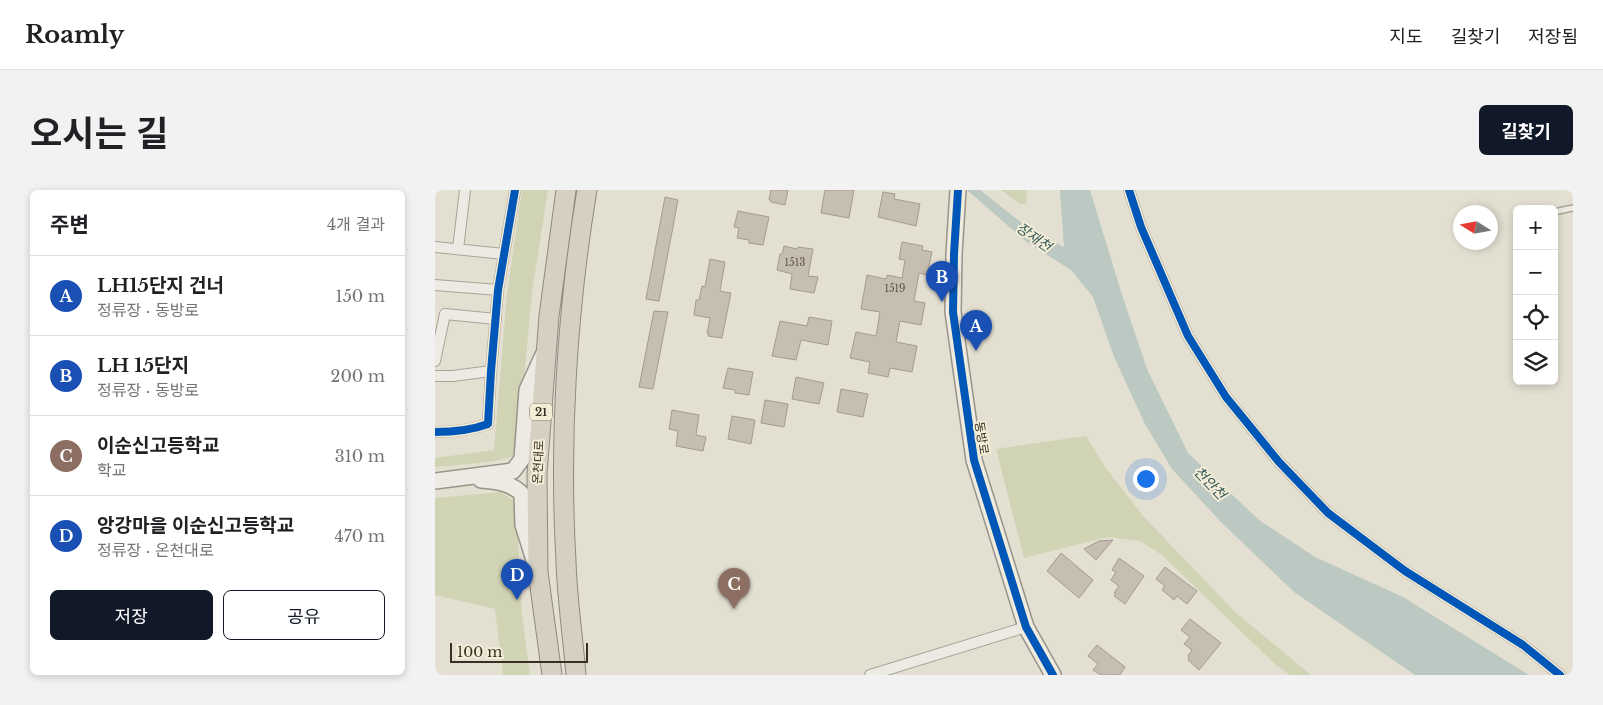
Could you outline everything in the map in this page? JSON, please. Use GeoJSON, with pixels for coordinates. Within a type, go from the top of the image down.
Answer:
{"type":"FeatureCollection","features":[{"type":"Feature","properties":{"kind":"highway","name":"온천대로"},"geometry":{"type":"LineString","coordinates":[[576,675],[566,563],[563,498],[570,335],[580,234],[587,190]]}},
{"type":"Feature","properties":{"kind":"highway"},"geometry":{"type":"LineString","coordinates":[[584,209],[592,190]]}},
{"type":"Feature","properties":{"kind":"highway","name":"온천대로"},"geometry":{"type":"LineString","coordinates":[[552,675],[538,572],[536,531],[537,474],[545,349],[565,193]]}},
{"type":"Feature","properties":{"kind":"highway"},"geometry":{"type":"LineString","coordinates":[[563,498],[572,546],[588,675]]}},
{"type":"Feature","properties":{"kind":"highway"},"geometry":{"type":"LineString","coordinates":[[541,675],[540,660],[546,635]]}},
{"type":"Feature","properties":{"kind":"street"},"geometry":{"type":"LineString","coordinates":[[458,249],[465,190]]}},
{"type":"Feature","properties":{"kind":"street"},"geometry":{"type":"LineString","coordinates":[[435,432],[447,432],[488,424],[498,290],[515,190]]}},
{"type":"Feature","properties":{"kind":"street","name":"동방로"},"geometry":{"type":"LineString","coordinates":[[958,190],[953,312],[974,460],[1026,627],[1053,675]]}},
{"type":"Feature","properties":{"kind":"street"},"geometry":{"type":"LineString","coordinates":[[1129,190],[1141,227],[1188,336],[1226,397],[1279,462],[1336,519],[1405,571],[1523,645],[1560,675]]}},
{"type":"Feature","properties":{"kind":"street"},"geometry":{"type":"LineString","coordinates":[[435,247],[505,254]]}},
{"type":"Feature","properties":{"kind":"street"},"geometry":{"type":"LineString","coordinates":[[435,284],[498,290]]}},
{"type":"Feature","properties":{"kind":"street"},"geometry":{"type":"LineString","coordinates":[[435,361],[445,314],[496,319]]}},
{"type":"Feature","properties":{"kind":"street"},"geometry":{"type":"LineString","coordinates":[[435,481],[513,471],[522,459],[527,390],[545,349]]}},
{"type":"Feature","properties":{"kind":"street"},"geometry":{"type":"LineString","coordinates":[[435,376],[453,376],[491,371]]}},
{"type":"Feature","properties":{"kind":"street"},"geometry":{"type":"LineString","coordinates":[[457,479],[495,481],[515,486],[522,494],[523,525],[538,572]]}},
{"type":"Feature","properties":{"kind":"street"},"geometry":{"type":"LineString","coordinates":[[870,675],[1026,627]]}},
{"type":"Feature","properties":{"kind":"lane"},"geometry":{"type":"LineString","coordinates":[[1558,211],[1573,208]]}},
{"type":"Feature","properties":{"kind":"green space"},"geometry":{"type":"Polygon","coordinates":[[[522,190],[548,190],[532,292],[517,454],[490,462],[435,467],[435,458],[494,450],[507,294],[522,190]]]}},
{"type":"Feature","properties":{"kind":"green space"},"geometry":{"type":"Polygon","coordinates":[[[1001,190],[1027,190],[1026,204],[1020,204],[1001,190]]]}},
{"type":"Feature","properties":{"kind":"green space"},"geometry":{"type":"Polygon","coordinates":[[[1086,436],[1105,467],[1144,517],[1236,613],[1311,675],[1290,675],[1276,665],[1162,555],[1140,541],[1108,537],[1024,558],[996,449],[1086,436]]]}},
{"type":"Feature","properties":{"kind":"green space"},"geometry":{"type":"Polygon","coordinates":[[[501,492],[516,502],[522,615],[530,675],[503,675],[495,609],[435,595],[435,498],[501,492]]]}},
{"type":"Feature","properties":{"kind":"water"},"geometry":{"type":"Polygon","coordinates":[[[967,190],[980,190],[1027,227],[1064,247],[1060,190],[1090,190],[1147,369],[1188,453],[1259,520],[1315,557],[1403,597],[1529,675],[1415,675],[1294,592],[1220,521],[1172,469],[1145,424],[1114,357],[1093,297],[1071,270],[1028,243],[967,190]]]}},
{"type":"Feature","properties":{"kind":"building"},"geometry":{"type":"Polygon","coordinates":[[[771,190],[788,190],[785,205],[769,200],[771,190]]]}},
{"type":"Feature","properties":{"kind":"building"},"geometry":{"type":"Polygon","coordinates":[[[825,190],[854,190],[849,218],[821,213],[825,190]]]}},
{"type":"Feature","properties":{"kind":"building"},"geometry":{"type":"Polygon","coordinates":[[[883,192],[895,194],[894,199],[920,204],[916,226],[878,217],[883,192]]]}},
{"type":"Feature","properties":{"kind":"building"},"geometry":{"type":"Polygon","coordinates":[[[665,197],[678,200],[659,301],[646,299],[665,197]]]}},
{"type":"Feature","properties":{"kind":"building"},"geometry":{"type":"Polygon","coordinates":[[[738,211],[769,217],[763,245],[749,243],[749,240],[737,238],[739,228],[734,227],[738,211]]]}},
{"type":"Feature","properties":{"kind":"building"},"geometry":{"type":"Polygon","coordinates":[[[902,242],[923,246],[922,250],[932,252],[927,275],[919,273],[914,301],[925,303],[921,325],[900,321],[896,342],[917,346],[912,372],[890,368],[888,377],[868,373],[870,362],[850,358],[856,332],[876,336],[880,312],[861,309],[867,275],[886,279],[887,275],[902,278],[905,260],[899,259],[902,242]]]}},
{"type":"Feature","properties":{"kind":"building"},"geometry":{"type":"Polygon","coordinates":[[[784,246],[797,249],[798,247],[813,249],[808,276],[818,277],[814,293],[790,289],[792,274],[777,270],[780,254],[782,254],[784,246]]]}},
{"type":"Feature","properties":{"kind":"building"},"geometry":{"type":"Polygon","coordinates":[[[710,259],[725,262],[720,291],[731,293],[722,338],[708,336],[710,318],[694,315],[696,300],[699,300],[702,286],[705,287],[710,259]]]}},
{"type":"Feature","properties":{"kind":"building"},"geometry":{"type":"Polygon","coordinates":[[[654,311],[668,312],[653,389],[639,387],[654,311]]]}},
{"type":"Feature","properties":{"kind":"building"},"geometry":{"type":"Polygon","coordinates":[[[809,317],[832,321],[828,345],[801,340],[796,360],[772,356],[780,321],[807,326],[809,317]]]}},
{"type":"Feature","properties":{"kind":"building"},"geometry":{"type":"Polygon","coordinates":[[[728,368],[753,372],[749,395],[735,393],[735,390],[723,388],[728,368]]]}},
{"type":"Feature","properties":{"kind":"building"},"geometry":{"type":"Polygon","coordinates":[[[796,377],[824,383],[819,404],[792,399],[796,377]]]}},
{"type":"Feature","properties":{"kind":"building"},"geometry":{"type":"Polygon","coordinates":[[[841,389],[868,394],[863,417],[837,412],[841,389]]]}},
{"type":"Feature","properties":{"kind":"building"},"geometry":{"type":"Polygon","coordinates":[[[765,400],[788,404],[784,427],[761,423],[765,400]]]}},
{"type":"Feature","properties":{"kind":"building"},"geometry":{"type":"Polygon","coordinates":[[[672,410],[699,415],[696,435],[706,437],[703,451],[676,446],[678,431],[669,429],[672,410]]]}},
{"type":"Feature","properties":{"kind":"building"},"geometry":{"type":"Polygon","coordinates":[[[732,416],[755,420],[751,444],[728,439],[732,416]]]}},
{"type":"Feature","properties":{"kind":"building"},"geometry":{"type":"Polygon","coordinates":[[[1113,540],[1096,560],[1084,549],[1099,541],[1113,540]]]}},
{"type":"Feature","properties":{"kind":"building"},"geometry":{"type":"Polygon","coordinates":[[[1061,553],[1093,580],[1079,598],[1047,571],[1061,553]]]}},
{"type":"Feature","properties":{"kind":"building"},"geometry":{"type":"Polygon","coordinates":[[[1119,558],[1144,576],[1125,604],[1114,596],[1119,586],[1111,580],[1116,572],[1112,570],[1119,558]]]}},
{"type":"Feature","properties":{"kind":"building"},"geometry":{"type":"Polygon","coordinates":[[[1165,567],[1197,591],[1187,604],[1177,596],[1174,600],[1162,590],[1165,586],[1156,579],[1165,567]]]}},
{"type":"Feature","properties":{"kind":"building"},"geometry":{"type":"Polygon","coordinates":[[[1190,619],[1221,643],[1199,670],[1188,660],[1192,650],[1184,644],[1190,637],[1181,630],[1190,619]]]}},
{"type":"Feature","properties":{"kind":"building"},"geometry":{"type":"Polygon","coordinates":[[[1097,645],[1125,667],[1120,675],[1101,675],[1093,670],[1098,664],[1088,656],[1097,645]]]}},
{"type":"Feature","properties":{"kind":"cycle path"},"geometry":{"type":"LineString","coordinates":[[435,432],[449,432],[488,424],[498,290],[515,190]]}},
{"type":"Feature","properties":{"kind":"cycle path"},"geometry":{"type":"LineString","coordinates":[[958,190],[953,312],[974,460],[1026,627],[1053,675]]}},
{"type":"Feature","properties":{"kind":"cycle path"},"geometry":{"type":"LineString","coordinates":[[1129,190],[1141,227],[1188,336],[1226,397],[1279,462],[1328,513],[1405,571],[1523,645],[1560,675]]}},
{"type":"Feature","properties":{"kind":"place","name":"LH 15단지"},"geometry":{"type":"Point","coordinates":[942,302]}},
{"type":"Feature","properties":{"kind":"place","name":"LH15단지 건너"},"geometry":{"type":"Point","coordinates":[976,351]}},
{"type":"Feature","properties":{"kind":"place","name":"앙강마을 이순신고등학교"},"geometry":{"type":"Point","coordinates":[517,600]}},
{"type":"Feature","properties":{"kind":"place","name":"이순신고등학교"},"geometry":{"type":"Point","coordinates":[734,609]}},
{"type":"Feature","properties":{"kind":"water label","name":"장재천"},"geometry":{"type":"Point","coordinates":[1034,237]}},
{"type":"Feature","properties":{"kind":"water label","name":"천안천"},"geometry":{"type":"Point","coordinates":[1210,483]}}]}
